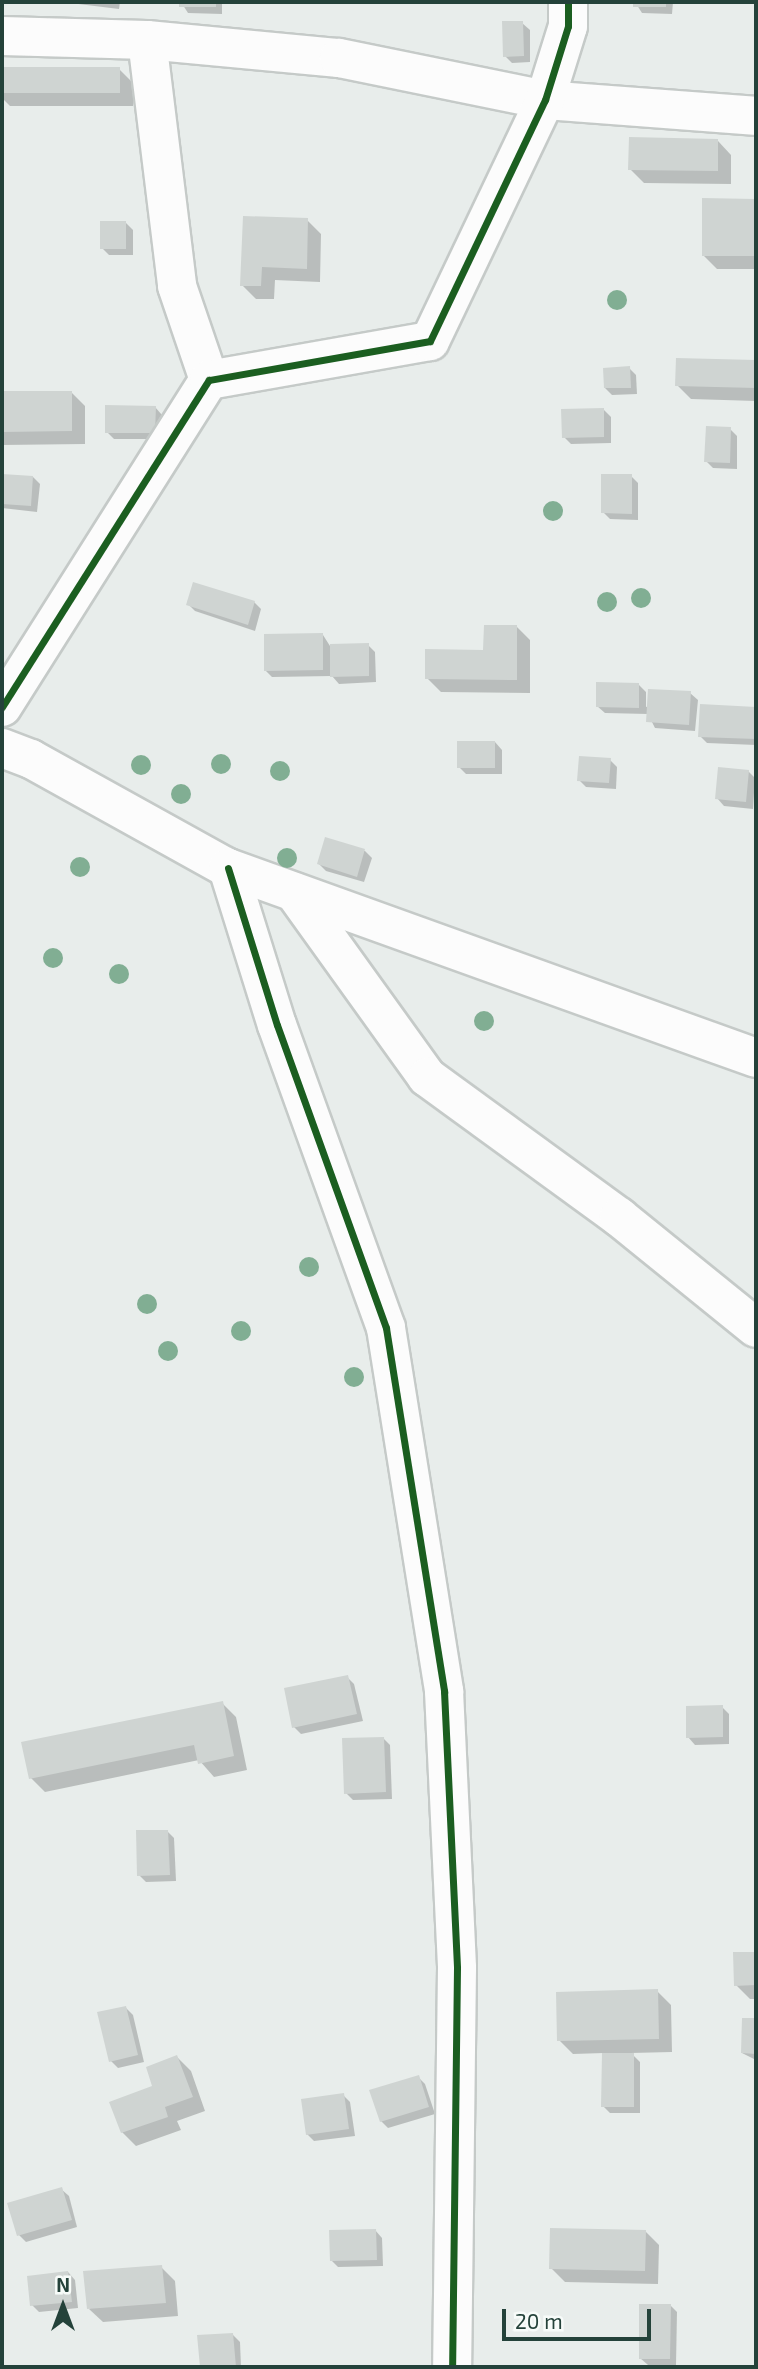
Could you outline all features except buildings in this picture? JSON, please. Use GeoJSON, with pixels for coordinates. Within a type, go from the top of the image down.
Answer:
{"type":"FeatureCollection","features":[{"type":"Feature","properties":{"kind":"street"},"geometry":{"type":"LineString","coordinates":[[2,707],[209,380],[430,341],[545,100],[568,26],[568,2]]}},
{"type":"Feature","properties":{"kind":"street"},"geometry":{"type":"LineString","coordinates":[[2,36],[147,40],[339,58],[545,100],[756,116]]}},
{"type":"Feature","properties":{"kind":"street"},"geometry":{"type":"LineString","coordinates":[[147,40],[177,286],[209,380]]}},
{"type":"Feature","properties":{"kind":"street"},"geometry":{"type":"LineString","coordinates":[[2,748],[31,759],[228,868],[756,1058]]}},
{"type":"Feature","properties":{"kind":"street"},"geometry":{"type":"LineString","coordinates":[[228,868],[277,1026],[386,1328],[444,1691],[457,1968],[452,2367]]}},
{"type":"Feature","properties":{"kind":"street"},"geometry":{"type":"LineString","coordinates":[[294,892],[427,1077],[619,1217],[756,1328]]}},
{"type":"Feature","properties":{"kind":"cycle path"},"geometry":{"type":"LineString","coordinates":[[2,707],[209,380],[430,341],[545,100],[568,26],[568,2]]}},
{"type":"Feature","properties":{"kind":"cycle path"},"geometry":{"type":"LineString","coordinates":[[228,868],[277,1025],[386,1328],[444,1691],[457,1968],[452,2367]]}}]}
